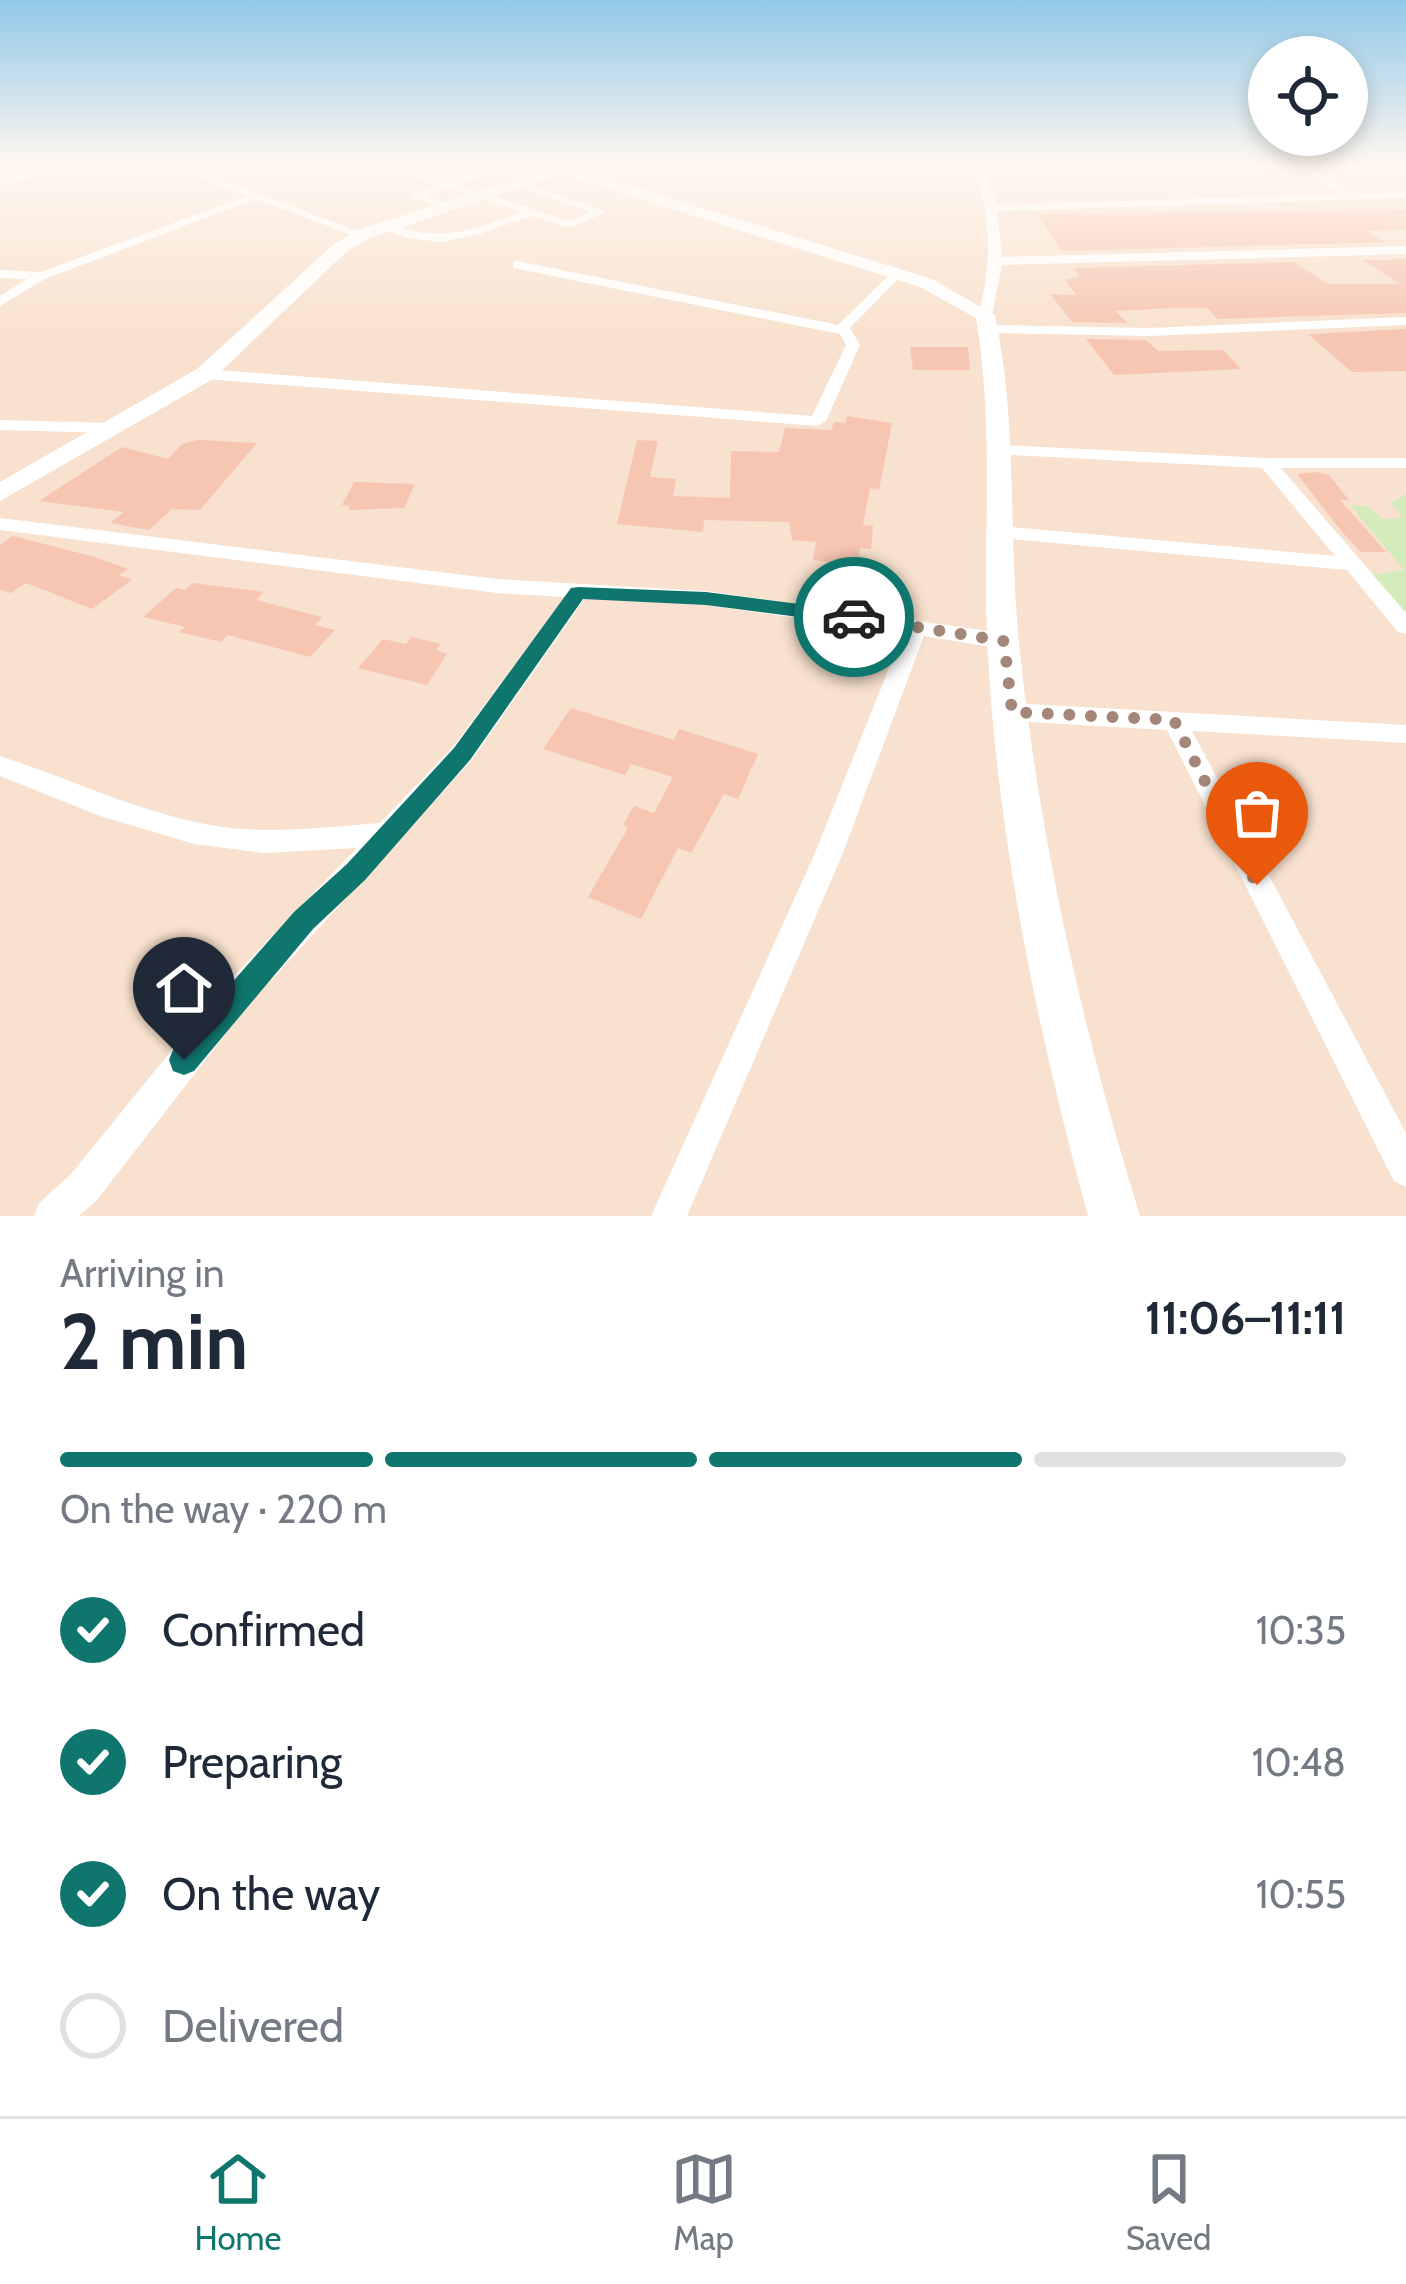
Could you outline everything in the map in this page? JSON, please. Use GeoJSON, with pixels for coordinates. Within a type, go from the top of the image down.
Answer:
{"type":"FeatureCollection","features":[{"type":"Feature","properties":{"kind":"street"},"geometry":{"type":"LineString","coordinates":[[0,302],[42,276],[186,222]]}},
{"type":"Feature","properties":{"kind":"street"},"geometry":{"type":"LineString","coordinates":[[327,222],[361,235]]}},
{"type":"Feature","properties":{"kind":"street"},"geometry":{"type":"LineString","coordinates":[[0,494],[205,374],[339,249],[361,235],[401,222]]}},
{"type":"Feature","properties":{"kind":"street"},"geometry":{"type":"LineString","coordinates":[[385,227],[413,240],[443,241],[502,222]]}},
{"type":"Feature","properties":{"kind":"street"},"geometry":{"type":"LineString","coordinates":[[720,222],[957,296],[988,322],[1149,332],[1406,321]]}},
{"type":"Feature","properties":{"kind":"street"},"geometry":{"type":"LineString","coordinates":[[996,222],[1000,261],[988,322],[999,450],[1004,641],[1024,824],[1070,1065],[1114,1216]]}},
{"type":"Feature","properties":{"kind":"street"},"geometry":{"type":"LineString","coordinates":[[1000,261],[1402,251]]}},
{"type":"Feature","properties":{"kind":"street"},"geometry":{"type":"LineString","coordinates":[[205,374],[800,422],[818,421],[826,410],[853,345],[843,330],[517,266]]}},
{"type":"Feature","properties":{"kind":"street"},"geometry":{"type":"LineString","coordinates":[[0,274],[42,276]]}},
{"type":"Feature","properties":{"kind":"street"},"geometry":{"type":"LineString","coordinates":[[843,330],[853,313],[897,274]]}},
{"type":"Feature","properties":{"kind":"street"},"geometry":{"type":"LineString","coordinates":[[0,425],[113,428]]}},
{"type":"Feature","properties":{"kind":"street"},"geometry":{"type":"LineString","coordinates":[[999,450],[1267,464],[1406,463]]}},
{"type":"Feature","properties":{"kind":"street"},"geometry":{"type":"LineString","coordinates":[[1267,464],[1406,627]]}},
{"type":"Feature","properties":{"kind":"street"},"geometry":{"type":"LineString","coordinates":[[0,524],[578,593],[706,598],[1004,641]]}},
{"type":"Feature","properties":{"kind":"street"},"geometry":{"type":"LineString","coordinates":[[1000,532],[1350,564]]}},
{"type":"Feature","properties":{"kind":"street"},"geometry":{"type":"LineString","coordinates":[[52,1216],[76,1201],[234,998],[462,754],[578,593]]}},
{"type":"Feature","properties":{"kind":"street"},"geometry":{"type":"LineString","coordinates":[[669,1216],[820,875],[916,628]]}},
{"type":"Feature","properties":{"kind":"street"},"geometry":{"type":"LineString","coordinates":[[1012,712],[1406,734]]}},
{"type":"Feature","properties":{"kind":"street"},"geometry":{"type":"LineString","coordinates":[[1174,720],[1406,1169]]}},
{"type":"Feature","properties":{"kind":"street"},"geometry":{"type":"LineString","coordinates":[[0,766],[79,796],[222,838],[257,841],[390,834]]}},
{"type":"Feature","properties":{"kind":"shaded area"},"geometry":{"type":"Polygon","coordinates":[[[0,222],[1406,222],[1406,1216],[0,1216],[0,222]]]}},
{"type":"Feature","properties":{"kind":"green space"},"geometry":{"type":"Polygon","coordinates":[[[1406,494],[1406,615],[1370,575],[1404,570],[1350,505],[1367,506],[1383,519],[1403,518],[1391,503],[1406,494]]]}},
{"type":"Feature","properties":{"kind":"building"},"geometry":{"type":"Polygon","coordinates":[[[1042,222],[1406,222],[1406,230],[1366,231],[1384,242],[1062,251],[1042,222]]]}},
{"type":"Feature","properties":{"kind":"building"},"geometry":{"type":"Polygon","coordinates":[[[1406,259],[1406,313],[1218,319],[1207,308],[1175,308],[1115,311],[1128,323],[1072,322],[1050,294],[1076,295],[1065,280],[1079,277],[1074,268],[1295,262],[1327,284],[1400,284],[1363,260],[1406,259]]]}},
{"type":"Feature","properties":{"kind":"building"},"geometry":{"type":"Polygon","coordinates":[[[1406,329],[1406,371],[1352,372],[1308,334],[1406,329]]]}},
{"type":"Feature","properties":{"kind":"building"},"geometry":{"type":"Polygon","coordinates":[[[1086,339],[1146,340],[1158,351],[1223,350],[1241,369],[1114,375],[1086,339]]]}},
{"type":"Feature","properties":{"kind":"building"},"geometry":{"type":"Polygon","coordinates":[[[910,347],[968,347],[970,370],[913,370],[910,347]]]}},
{"type":"Feature","properties":{"kind":"building"},"geometry":{"type":"Polygon","coordinates":[[[847,416],[892,423],[879,490],[870,488],[863,525],[873,526],[871,549],[860,548],[858,566],[813,560],[816,542],[792,540],[789,522],[704,520],[703,532],[617,524],[637,440],[658,441],[650,477],[676,479],[673,496],[730,498],[731,451],[779,452],[785,428],[831,430],[834,422],[845,423],[847,416]]]}},
{"type":"Feature","properties":{"kind":"building"},"geometry":{"type":"Polygon","coordinates":[[[199,440],[257,443],[200,510],[172,509],[149,530],[110,523],[124,512],[39,501],[122,447],[168,459],[182,444],[199,440]]]}},
{"type":"Feature","properties":{"kind":"building"},"geometry":{"type":"Polygon","coordinates":[[[1297,474],[1329,475],[1349,500],[1340,500],[1386,552],[1361,552],[1343,533],[1297,474]]]}},
{"type":"Feature","properties":{"kind":"building"},"geometry":{"type":"Polygon","coordinates":[[[354,482],[415,484],[404,508],[348,510],[350,506],[342,505],[354,482]]]}},
{"type":"Feature","properties":{"kind":"building"},"geometry":{"type":"Polygon","coordinates":[[[13,536],[128,569],[119,575],[132,580],[92,609],[26,583],[11,593],[0,590],[0,545],[13,536]]]}},
{"type":"Feature","properties":{"kind":"building"},"geometry":{"type":"Polygon","coordinates":[[[193,583],[264,592],[256,600],[322,617],[315,625],[335,630],[310,657],[228,635],[221,642],[179,632],[185,627],[143,617],[176,588],[185,590],[193,583]]]}},
{"type":"Feature","properties":{"kind":"building"},"geometry":{"type":"Polygon","coordinates":[[[412,637],[440,644],[436,650],[447,654],[427,685],[358,668],[383,639],[406,644],[412,637]]]}},
{"type":"Feature","properties":{"kind":"building"},"geometry":{"type":"Polygon","coordinates":[[[571,708],[674,740],[679,729],[758,754],[738,799],[724,794],[691,853],[678,848],[641,919],[588,897],[628,828],[623,825],[634,806],[654,813],[673,777],[631,764],[625,775],[543,749],[571,708]]]}},
{"type":"Feature","properties":{"kind":"way so far"},"geometry":{"type":"LineString","coordinates":[[854,617],[1004,641],[1012,712],[1174,720],[1257,885]]}},
{"type":"Feature","properties":{"kind":"route"},"geometry":{"type":"LineString","coordinates":[[184,1060],[303,920],[356,872],[462,754],[578,593],[706,598],[854,617]]}}]}
